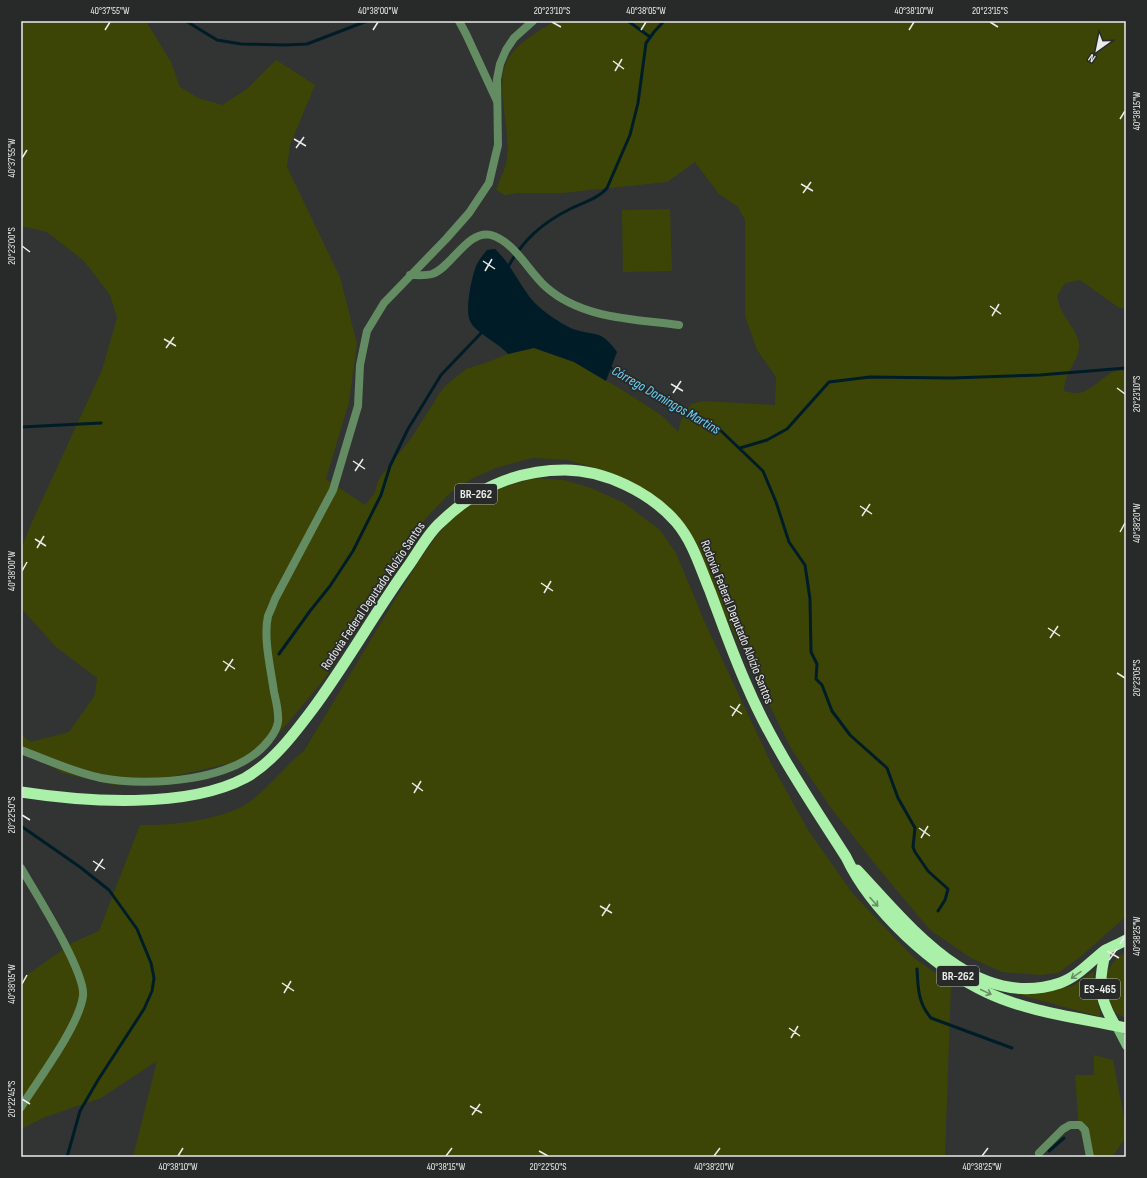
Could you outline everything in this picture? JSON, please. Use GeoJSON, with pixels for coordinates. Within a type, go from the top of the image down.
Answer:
{"type":"FeatureCollection","features":[{"type":"Feature","properties":{"kind":"highway","name":"Rodovia Federal Deputado Aloízio Santos"},"geometry":{"type":"LineString","coordinates":[[21,792],[110,801],[186,797],[203,794],[246,777],[269,760],[296,732],[331,685],[395,584],[438,524],[462,504],[488,487],[520,475],[541,470],[580,470],[608,477],[640,493],[675,521],[691,544],[735,659],[770,736],[846,857],[855,876],[871,898],[896,926],[932,958],[967,982],[989,994],[1029,1007],[1121,1027]]}},
{"type":"Feature","properties":{"kind":"highway","name":"Rodovia Federal Deputado Aloízio Santos"},"geometry":{"type":"LineString","coordinates":[[846,857],[917,935],[967,973],[986,981],[1015,988],[1042,988],[1069,979],[1106,950],[1126,940]]}},
{"type":"Feature","properties":{"kind":"highway","name":"ES-465"},"geometry":{"type":"LineString","coordinates":[[1106,950],[1100,977],[1100,993],[1106,1010],[1121,1027]]}},
{"type":"Feature","properties":{"kind":"main road","name":"ES-465"},"geometry":{"type":"LineString","coordinates":[[1121,1027],[1126,1046]]}},
{"type":"Feature","properties":{"kind":"street"},"geometry":{"type":"LineString","coordinates":[[458,21],[466,34],[498,102]]}},
{"type":"Feature","properties":{"kind":"street"},"geometry":{"type":"LineString","coordinates":[[21,750],[78,772],[100,777],[116,780],[173,780],[214,774],[245,761],[263,748],[276,731],[278,721],[268,654],[268,617],[275,599],[333,490],[358,406],[360,365],[367,331],[384,303],[469,213],[489,183],[498,144],[498,79],[503,57],[514,38],[533,21]]}},
{"type":"Feature","properties":{"kind":"street"},"geometry":{"type":"LineString","coordinates":[[410,275],[432,274],[444,267],[468,243],[478,236],[490,235],[512,249],[547,288],[574,305],[592,313],[679,325]]}},
{"type":"Feature","properties":{"kind":"street"},"geometry":{"type":"LineString","coordinates":[[21,868],[42,903],[79,972],[83,995],[78,1018],[21,1107]]}},
{"type":"Feature","properties":{"kind":"street"},"geometry":{"type":"LineString","coordinates":[[1039,1153],[1063,1129],[1070,1125],[1080,1125],[1085,1130],[1090,1157]]}},
{"type":"Feature","properties":{"kind":"green space"},"geometry":{"type":"Polygon","coordinates":[[[21,21],[146,21],[171,62],[180,87],[198,98],[222,105],[247,89],[276,60],[315,85],[290,145],[287,167],[340,277],[357,344],[349,402],[326,479],[365,505],[374,494],[379,479],[412,437],[443,388],[466,369],[508,354],[534,348],[574,362],[619,388],[661,415],[678,432],[681,421],[691,404],[703,401],[775,405],[776,377],[757,350],[745,316],[745,220],[738,207],[719,194],[695,162],[667,182],[562,193],[518,193],[505,195],[496,190],[506,164],[507,151],[507,137],[502,94],[504,68],[513,51],[536,33],[555,21],[1126,21],[1126,309],[1118,307],[1080,280],[1065,283],[1057,296],[1061,309],[1074,330],[1079,344],[1079,350],[1066,378],[1064,391],[1079,393],[1091,388],[1113,372],[1126,371],[1126,918],[1079,958],[1058,973],[1040,975],[1002,972],[971,958],[930,930],[831,808],[792,750],[724,614],[693,543],[635,486],[598,469],[568,460],[533,458],[498,467],[473,478],[450,493],[426,518],[404,548],[325,678],[287,724],[263,750],[243,760],[145,783],[113,785],[63,773],[21,750],[21,734],[30,742],[69,732],[95,695],[97,678],[56,647],[21,608],[21,549],[102,370],[117,318],[110,295],[84,261],[47,232],[21,226],[21,21]]]}},
{"type":"Feature","properties":{"kind":"green space"},"geometry":{"type":"Polygon","coordinates":[[[670,209],[672,271],[623,272],[622,210],[670,209]]]}},
{"type":"Feature","properties":{"kind":"green space"},"geometry":{"type":"Polygon","coordinates":[[[535,478],[564,480],[591,488],[624,503],[660,530],[676,553],[705,623],[771,763],[808,830],[853,894],[914,958],[951,984],[945,1157],[133,1157],[157,1061],[101,1098],[45,1117],[21,1129],[21,979],[74,942],[99,931],[140,825],[179,823],[222,815],[245,805],[261,793],[296,757],[304,751],[384,617],[426,550],[443,528],[463,509],[479,498],[506,486],[535,478]]]}},
{"type":"Feature","properties":{"kind":"green space"},"geometry":{"type":"Polygon","coordinates":[[[1126,952],[1126,1018],[1114,1012],[1105,986],[1105,980],[1109,968],[1115,960],[1126,952]]]}},
{"type":"Feature","properties":{"kind":"green space"},"geometry":{"type":"Polygon","coordinates":[[[1094,971],[1093,982],[1101,1017],[988,986],[1045,991],[1073,986],[1094,971]]]}},
{"type":"Feature","properties":{"kind":"green space"},"geometry":{"type":"Polygon","coordinates":[[[1094,1055],[1113,1060],[1126,1128],[1126,1137],[1112,1157],[1089,1157],[1079,1130],[1075,1075],[1094,1075],[1094,1055]]]}},
{"type":"Feature","properties":{"kind":"water"},"geometry":{"type":"Polygon","coordinates":[[[495,249],[506,261],[523,288],[541,309],[568,327],[597,334],[602,336],[611,344],[617,352],[606,381],[574,362],[534,348],[508,354],[499,345],[477,330],[470,321],[468,310],[473,274],[478,261],[487,250],[495,249]]]}},
{"type":"Feature","properties":{"kind":"waterway"},"geometry":{"type":"LineString","coordinates":[[186,21],[217,40],[241,44],[286,45],[307,44],[367,21]]}},
{"type":"Feature","properties":{"kind":"waterway"},"geometry":{"type":"LineString","coordinates":[[628,21],[650,37]]}},
{"type":"Feature","properties":{"kind":"waterway"},"geometry":{"type":"LineString","coordinates":[[508,267],[527,240],[542,226],[560,214],[604,192],[607,188],[630,135],[638,103],[646,43],[664,21]]}},
{"type":"Feature","properties":{"kind":"waterway"},"geometry":{"type":"LineString","coordinates":[[279,654],[330,586],[353,551],[381,495],[390,466],[408,429],[441,375],[484,330]]}},
{"type":"Feature","properties":{"kind":"waterway","name":"Córrego Domingos Martins"},"geometry":{"type":"LineString","coordinates":[[609,367],[674,407],[718,428],[763,471],[776,502],[789,542],[805,565],[810,599],[811,652],[817,664],[816,679],[822,685],[832,711],[850,735],[887,768],[898,798],[915,828],[913,847],[915,852],[928,871],[948,889],[945,900],[938,911]]}},
{"type":"Feature","properties":{"kind":"waterway"},"geometry":{"type":"LineString","coordinates":[[740,448],[767,440],[787,429],[829,382],[870,377],[951,378],[1040,375],[1126,368]]}},
{"type":"Feature","properties":{"kind":"waterway"},"geometry":{"type":"LineString","coordinates":[[21,427],[101,423]]}},
{"type":"Feature","properties":{"kind":"waterway"},"geometry":{"type":"LineString","coordinates":[[21,826],[80,867],[109,890],[137,929],[151,963],[154,978],[152,991],[144,1009],[98,1080],[80,1111],[67,1157]]}},
{"type":"Feature","properties":{"kind":"waterway","name":"Córrego Domingos Martins"},"geometry":{"type":"LineString","coordinates":[[917,969],[918,989],[921,1001],[923,1007],[931,1018],[1012,1048]]}},
{"type":"Feature","properties":{"kind":"waterway"},"geometry":{"type":"LineString","coordinates":[[1049,1151],[1064,1138]]}}]}
